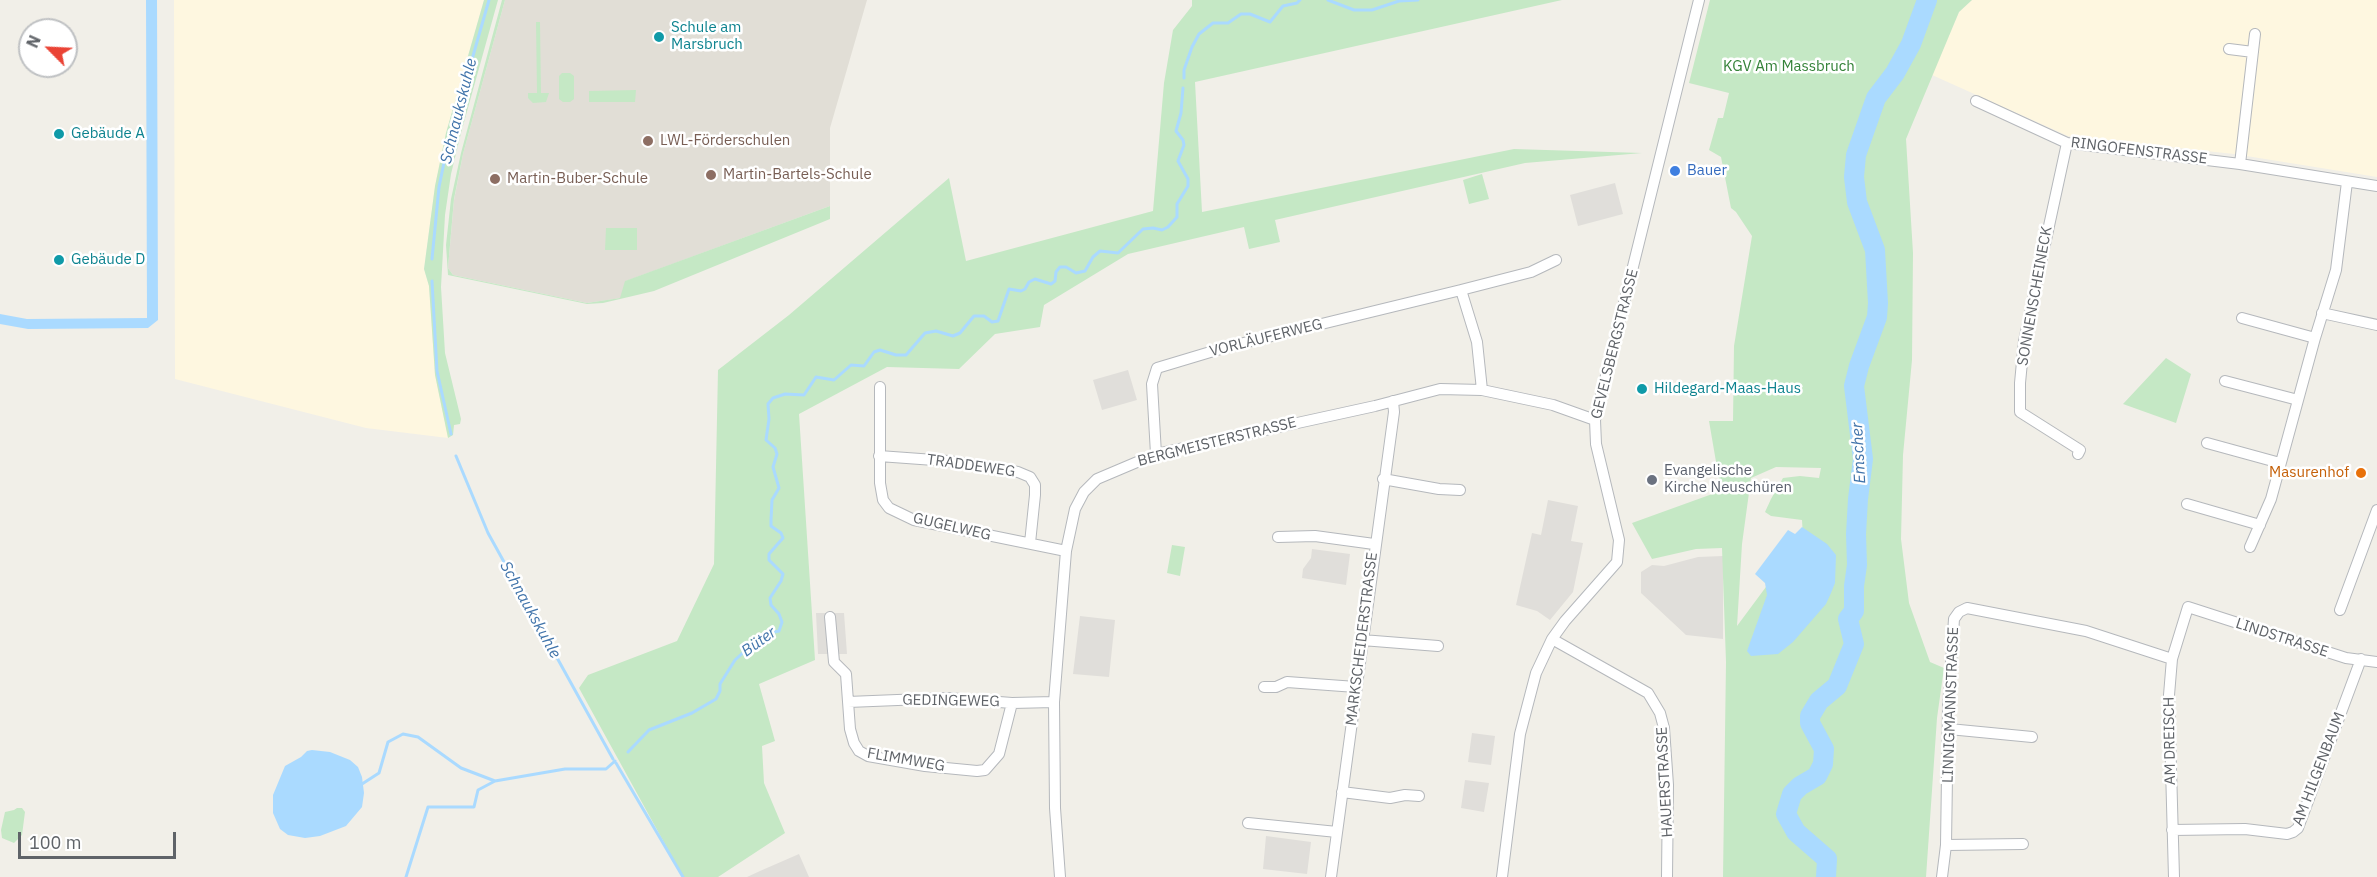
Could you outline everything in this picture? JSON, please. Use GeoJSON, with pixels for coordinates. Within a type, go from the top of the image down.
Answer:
{"type":"FeatureCollection","features":[{"type":"Feature","properties":{"kind":"street","name":"GEVELSBERGSTRASSE"},"geometry":{"type":"LineString","coordinates":[[1502,877],[1521,734],[1531,686],[1552,639],[1579,604],[1617,562],[1619,540],[1596,444],[1595,420],[1699,0]]}},
{"type":"Feature","properties":{"kind":"street"},"geometry":{"type":"LineString","coordinates":[[2240,164],[2256,34]]}},
{"type":"Feature","properties":{"kind":"street"},"geometry":{"type":"LineString","coordinates":[[2229,49],[2253,52]]}},
{"type":"Feature","properties":{"kind":"street","name":"RINGOFENSTRASSE"},"geometry":{"type":"LineString","coordinates":[[1976,101],[2067,143],[2240,164],[2377,186]]}},
{"type":"Feature","properties":{"kind":"street","name":"SONNENSCHEINECK"},"geometry":{"type":"LineString","coordinates":[[2067,143],[2024,341],[2020,412],[2080,450],[2078,454]]}},
{"type":"Feature","properties":{"kind":"street"},"geometry":{"type":"LineString","coordinates":[[2250,548],[2271,499],[2336,270],[2347,182]]}},
{"type":"Feature","properties":{"kind":"street","name":"VORLÄUFERWEG"},"geometry":{"type":"LineString","coordinates":[[1156,454],[1152,384],[1156,368],[1227,347],[1531,272],[1557,261]]}},
{"type":"Feature","properties":{"kind":"street"},"geometry":{"type":"LineString","coordinates":[[1461,290],[1477,342],[1482,390]]}},
{"type":"Feature","properties":{"kind":"street"},"geometry":{"type":"LineString","coordinates":[[2322,314],[2377,325]]}},
{"type":"Feature","properties":{"kind":"street"},"geometry":{"type":"LineString","coordinates":[[2242,318],[2315,338]]}},
{"type":"Feature","properties":{"kind":"street"},"geometry":{"type":"LineString","coordinates":[[2225,381],[2298,400]]}},
{"type":"Feature","properties":{"kind":"street","name":"GUGELWEG"},"geometry":{"type":"LineString","coordinates":[[880,387],[879,456],[883,500],[889,508],[914,520],[1066,551]]}},
{"type":"Feature","properties":{"kind":"street","name":"BERGMEISTERSTRASSE"},"geometry":{"type":"LineString","coordinates":[[1060,877],[1054,808],[1054,702],[1066,551],[1075,509],[1084,492],[1097,478],[1156,454],[1440,389],[1482,390],[1553,405],[1595,420]]}},
{"type":"Feature","properties":{"kind":"street","name":"MARKSCHEIDERSTRASSE"},"geometry":{"type":"LineString","coordinates":[[1331,877],[1374,544],[1394,412],[1393,401]]}},
{"type":"Feature","properties":{"kind":"street"},"geometry":{"type":"LineString","coordinates":[[2207,443],[2280,463]]}},
{"type":"Feature","properties":{"kind":"street","name":"TRADDEWEG"},"geometry":{"type":"LineString","coordinates":[[879,456],[948,461],[1018,471],[1030,477],[1035,486],[1035,495],[1030,543]]}},
{"type":"Feature","properties":{"kind":"street"},"geometry":{"type":"LineString","coordinates":[[1383,479],[1439,489],[1460,490]]}},
{"type":"Feature","properties":{"kind":"street"},"geometry":{"type":"LineString","coordinates":[[2187,504],[2260,525]]}},
{"type":"Feature","properties":{"kind":"street"},"geometry":{"type":"LineString","coordinates":[[2340,609],[2377,510]]}},
{"type":"Feature","properties":{"kind":"street"},"geometry":{"type":"LineString","coordinates":[[1278,537],[1315,536],[1374,544]]}},
{"type":"Feature","properties":{"kind":"street","name":"AM DREISCH"},"geometry":{"type":"LineString","coordinates":[[2174,877],[2169,694],[2172,658],[2188,607]]}},
{"type":"Feature","properties":{"kind":"street","name":"LINDSTRASSE"},"geometry":{"type":"LineString","coordinates":[[2188,607],[2346,658],[2361,658],[2377,662]]}},
{"type":"Feature","properties":{"kind":"street","name":"LINNIGMANNSTRASSE"},"geometry":{"type":"LineString","coordinates":[[1942,877],[1946,845],[1954,619],[1959,612],[1967,608],[2086,631],[2172,658]]}},
{"type":"Feature","properties":{"kind":"street","name":"FLIMMWEG"},"geometry":{"type":"LineString","coordinates":[[830,617],[834,662],[846,675],[850,729],[859,751],[868,756],[925,766],[985,770],[999,754],[1012,703]]}},
{"type":"Feature","properties":{"kind":"street","name":"HAUERSTRASSE"},"geometry":{"type":"LineString","coordinates":[[1552,639],[1648,693],[1660,713],[1664,728],[1668,785],[1667,877]]}},
{"type":"Feature","properties":{"kind":"street"},"geometry":{"type":"LineString","coordinates":[[1362,640],[1438,646]]}},
{"type":"Feature","properties":{"kind":"street","name":"AM HILGENBAUM"},"geometry":{"type":"LineString","coordinates":[[2172,830],[2245,829],[2287,834],[2294,832],[2298,828],[2361,658]]}},
{"type":"Feature","properties":{"kind":"street"},"geometry":{"type":"LineString","coordinates":[[1264,687],[1276,687],[1287,682],[1356,687]]}},
{"type":"Feature","properties":{"kind":"street","name":"GEDINGEWEG"},"geometry":{"type":"LineString","coordinates":[[848,702],[947,698],[1012,703],[1054,702]]}},
{"type":"Feature","properties":{"kind":"street"},"geometry":{"type":"LineString","coordinates":[[1949,729],[2032,737]]}},
{"type":"Feature","properties":{"kind":"street"},"geometry":{"type":"LineString","coordinates":[[1342,792],[1390,798],[1405,795],[1419,796]]}},
{"type":"Feature","properties":{"kind":"street"},"geometry":{"type":"LineString","coordinates":[[1248,823],[1337,832]]}},
{"type":"Feature","properties":{"kind":"street"},"geometry":{"type":"LineString","coordinates":[[1946,845],[2023,844]]}},
{"type":"Feature","properties":{"kind":"shaded area"},"geometry":{"type":"Polygon","coordinates":[[[174,0],[484,0],[446,133],[435,186],[424,269],[429,286],[435,375],[448,438],[366,428],[175,379],[174,0]]]}},
{"type":"Feature","properties":{"kind":"shaded area","name":"LWL-Förderschulen"},"geometry":{"type":"Polygon","coordinates":[[[505,0],[867,0],[830,128],[830,206],[626,281],[621,298],[587,303],[453,275],[448,268],[454,200],[463,154],[505,0]]]}},
{"type":"Feature","properties":{"kind":"shaded area"},"geometry":{"type":"Polygon","coordinates":[[[1972,0],[2377,0],[2377,177],[2234,154],[2068,136],[1932,75],[1959,12],[1972,0]]]}},
{"type":"Feature","properties":{"kind":"shaded area"},"geometry":{"type":"Polygon","coordinates":[[[1615,183],[1623,214],[1578,226],[1570,195],[1615,183]]]}},
{"type":"Feature","properties":{"kind":"shaded area"},"geometry":{"type":"Polygon","coordinates":[[[1128,370],[1137,400],[1102,410],[1093,380],[1128,370]]]}},
{"type":"Feature","properties":{"kind":"shaded area"},"geometry":{"type":"Polygon","coordinates":[[[1548,500],[1578,506],[1571,541],[1583,543],[1573,592],[1550,620],[1537,611],[1516,605],[1532,533],[1541,535],[1548,500]]]}},
{"type":"Feature","properties":{"kind":"shaded area"},"geometry":{"type":"Polygon","coordinates":[[[1312,549],[1350,554],[1346,585],[1302,578],[1303,569],[1311,558],[1312,549]]]}},
{"type":"Feature","properties":{"kind":"shaded area"},"geometry":{"type":"Polygon","coordinates":[[[1723,556],[1723,639],[1686,635],[1641,593],[1641,572],[1652,565],[1664,566],[1698,557],[1723,556]]]}},
{"type":"Feature","properties":{"kind":"shaded area"},"geometry":{"type":"Polygon","coordinates":[[[816,613],[844,613],[847,654],[818,654],[816,613]]]}},
{"type":"Feature","properties":{"kind":"shaded area"},"geometry":{"type":"Polygon","coordinates":[[[1080,616],[1115,620],[1109,677],[1073,674],[1080,616]]]}},
{"type":"Feature","properties":{"kind":"shaded area"},"geometry":{"type":"Polygon","coordinates":[[[1472,733],[1495,736],[1491,765],[1468,762],[1472,733]]]}},
{"type":"Feature","properties":{"kind":"shaded area"},"geometry":{"type":"Polygon","coordinates":[[[1465,780],[1489,783],[1484,812],[1461,808],[1465,780]]]}},
{"type":"Feature","properties":{"kind":"shaded area"},"geometry":{"type":"Polygon","coordinates":[[[1266,836],[1311,842],[1307,874],[1263,869],[1266,836]]]}},
{"type":"Feature","properties":{"kind":"shaded area"},"geometry":{"type":"Polygon","coordinates":[[[799,854],[809,877],[747,877],[760,871],[799,854]]]}},
{"type":"Feature","properties":{"kind":"green space"},"geometry":{"type":"Polygon","coordinates":[[[484,0],[498,0],[461,133],[451,174],[445,215],[441,287],[445,353],[461,419],[460,424],[454,425],[453,435],[448,438],[435,375],[429,286],[424,269],[435,186],[446,133],[484,0]]]}},
{"type":"Feature","properties":{"kind":"green space"},"geometry":{"type":"Polygon","coordinates":[[[502,0],[505,0],[463,154],[454,199],[448,268],[453,275],[587,303],[620,298],[625,281],[830,206],[830,219],[654,291],[603,303],[587,304],[448,275],[446,245],[451,199],[502,0]]]}},
{"type":"Feature","properties":{"kind":"green space"},"geometry":{"type":"Polygon","coordinates":[[[1192,0],[1562,0],[1195,82],[1202,212],[1514,149],[1642,153],[1525,163],[1275,220],[1280,242],[1249,249],[1244,227],[1128,254],[1044,305],[1040,327],[995,334],[959,369],[887,367],[799,414],[815,660],[759,684],[775,741],[762,746],[764,783],[785,833],[718,877],[683,877],[579,688],[588,675],[677,641],[714,564],[718,370],[789,315],[949,178],[966,261],[1153,211],[1164,83],[1173,30],[1192,6],[1192,0]]]}},
{"type":"Feature","properties":{"kind":"green space","name":"KGV Am Massbruch"},"geometry":{"type":"Polygon","coordinates":[[[1710,0],[1972,0],[1959,12],[1906,139],[1913,253],[1912,360],[1903,455],[1901,539],[1909,603],[1930,662],[1944,668],[1937,718],[1926,877],[1723,877],[1726,662],[1722,548],[1696,549],[1652,559],[1632,523],[1715,493],[1720,485],[1709,421],[1733,421],[1734,346],[1752,236],[1731,208],[1721,157],[1709,150],[1718,118],[1723,118],[1729,93],[1689,83],[1710,0]],[[1776,467],[1751,478],[1742,544],[1737,626],[1803,537],[1802,520],[1771,516],[1765,512],[1771,499],[1783,478],[1800,476],[1819,478],[1821,468],[1776,467]]]}},
{"type":"Feature","properties":{"kind":"green space"},"geometry":{"type":"Polygon","coordinates":[[[536,22],[540,22],[541,93],[549,93],[546,102],[533,103],[528,98],[528,93],[537,93],[536,22]]]}},
{"type":"Feature","properties":{"kind":"green space"},"geometry":{"type":"Polygon","coordinates":[[[562,73],[570,73],[574,76],[574,99],[570,102],[563,102],[559,99],[559,76],[562,73]]]}},
{"type":"Feature","properties":{"kind":"green space"},"geometry":{"type":"Polygon","coordinates":[[[636,90],[635,102],[589,102],[589,91],[636,90]]]}},
{"type":"Feature","properties":{"kind":"green space"},"geometry":{"type":"Polygon","coordinates":[[[1482,174],[1489,199],[1469,204],[1463,180],[1482,174]]]}},
{"type":"Feature","properties":{"kind":"green space"},"geometry":{"type":"Polygon","coordinates":[[[606,228],[637,228],[637,250],[605,250],[606,228]]]}},
{"type":"Feature","properties":{"kind":"green space"},"geometry":{"type":"Polygon","coordinates":[[[2166,358],[2191,374],[2176,423],[2123,404],[2166,358]]]}},
{"type":"Feature","properties":{"kind":"green space"},"geometry":{"type":"Polygon","coordinates":[[[1172,545],[1185,547],[1180,576],[1167,573],[1172,545]]]}},
{"type":"Feature","properties":{"kind":"green space"},"geometry":{"type":"Polygon","coordinates":[[[22,808],[25,812],[22,835],[14,843],[2,838],[1,830],[5,812],[22,808]]]}},
{"type":"Feature","properties":{"kind":"water"},"geometry":{"type":"Polygon","coordinates":[[[146,0],[157,0],[158,320],[148,328],[28,329],[0,324],[0,314],[27,319],[147,318],[146,0]]]}},
{"type":"Feature","properties":{"kind":"water"},"geometry":{"type":"Polygon","coordinates":[[[1802,527],[1827,544],[1836,555],[1835,583],[1826,604],[1793,642],[1778,654],[1751,656],[1747,651],[1767,595],[1765,583],[1755,574],[1788,530],[1795,534],[1802,527]]]}},
{"type":"Feature","properties":{"kind":"water"},"geometry":{"type":"Polygon","coordinates":[[[312,750],[330,752],[350,760],[358,767],[364,793],[362,807],[346,826],[320,836],[305,838],[288,835],[280,829],[273,813],[273,795],[285,766],[312,750]]]}},
{"type":"Feature","properties":{"kind":"waterway","name":"Schnaukskuhle"},"geometry":{"type":"LineString","coordinates":[[432,259],[439,187],[448,143],[489,0]]}},
{"type":"Feature","properties":{"kind":"waterway","name":"Büter"},"geometry":{"type":"LineString","coordinates":[[1184,78],[1184,70],[1192,47],[1199,34],[1213,23],[1228,23],[1241,14],[1250,14],[1270,22],[1283,6],[1297,3],[1300,0]]}},
{"type":"Feature","properties":{"kind":"waterway","name":"Büter"},"geometry":{"type":"LineString","coordinates":[[1328,0],[1354,10],[1372,10],[1399,1],[1418,0]]}},
{"type":"Feature","properties":{"kind":"waterway","name":"Emscher"},"geometry":{"type":"LineString","coordinates":[[1826,877],[1827,859],[1796,832],[1786,814],[1792,794],[1800,786],[1817,776],[1823,764],[1824,749],[1810,723],[1810,716],[1819,701],[1837,686],[1854,644],[1848,619],[1854,611],[1858,499],[1863,459],[1854,386],[1877,317],[1878,303],[1875,250],[1857,202],[1854,177],[1856,155],[1876,98],[1895,73],[1911,44],[1927,0]]}},
{"type":"Feature","properties":{"kind":"waterway","name":"Büter"},"geometry":{"type":"LineString","coordinates":[[628,752],[649,730],[692,713],[716,699],[720,691],[720,684],[735,660],[765,634],[779,631],[782,622],[779,614],[771,605],[770,598],[783,574],[769,560],[769,554],[783,538],[781,533],[771,526],[772,500],[779,488],[773,467],[777,454],[775,448],[766,440],[769,419],[768,404],[773,398],[785,394],[804,395],[816,377],[834,380],[851,365],[864,366],[874,352],[880,350],[896,355],[906,355],[925,333],[936,331],[953,336],[960,333],[974,316],[984,316],[992,322],[998,321],[1009,289],[1021,291],[1035,279],[1051,284],[1055,281],[1056,272],[1060,267],[1066,267],[1076,273],[1085,271],[1093,257],[1100,251],[1118,253],[1143,229],[1162,230],[1168,227],[1177,217],[1177,204],[1188,186],[1188,179],[1178,161],[1184,145],[1183,140],[1176,131],[1181,113],[1183,88]]}},
{"type":"Feature","properties":{"kind":"waterway","name":"Schnaukskuhle"},"geometry":{"type":"LineString","coordinates":[[432,281],[437,371],[451,434]]}},
{"type":"Feature","properties":{"kind":"waterway","name":"Schnaukskuhle"},"geometry":{"type":"LineString","coordinates":[[456,456],[488,533],[613,759]]}},
{"type":"Feature","properties":{"kind":"waterway"},"geometry":{"type":"LineString","coordinates":[[362,784],[379,773],[388,742],[403,734],[418,737],[461,768],[495,781]]}},
{"type":"Feature","properties":{"kind":"waterway","name":"Büter"},"geometry":{"type":"LineString","coordinates":[[406,877],[428,807],[474,807],[478,790],[495,781],[565,769],[606,769],[615,761]]}},
{"type":"Feature","properties":{"kind":"waterway"},"geometry":{"type":"LineString","coordinates":[[616,763],[683,877]]}},
{"type":"Feature","properties":{"kind":"place","name":"Schule am Marsbruch"},"geometry":{"type":"Point","coordinates":[659,37]}},
{"type":"Feature","properties":{"kind":"place","name":"Gebäude A"},"geometry":{"type":"Point","coordinates":[59,134]}},
{"type":"Feature","properties":{"kind":"place","name":"LWL-Förderschulen"},"geometry":{"type":"Point","coordinates":[648,141]}},
{"type":"Feature","properties":{"kind":"place","name":"Bauer"},"geometry":{"type":"Point","coordinates":[1675,171]}},
{"type":"Feature","properties":{"kind":"place","name":"Martin-Bartels-Schule"},"geometry":{"type":"Point","coordinates":[711,175]}},
{"type":"Feature","properties":{"kind":"place","name":"Martin-Buber-Schule"},"geometry":{"type":"Point","coordinates":[495,179]}},
{"type":"Feature","properties":{"kind":"place","name":"Gebäude D"},"geometry":{"type":"Point","coordinates":[59,260]}},
{"type":"Feature","properties":{"kind":"place","name":"Hildegard-Maas-Haus"},"geometry":{"type":"Point","coordinates":[1642,389]}},
{"type":"Feature","properties":{"kind":"place","name":"Masurenhof"},"geometry":{"type":"Point","coordinates":[2361,473]}},
{"type":"Feature","properties":{"kind":"place","name":"Evangelische Kirche Neuschüren"},"geometry":{"type":"Point","coordinates":[1652,480]}}]}
